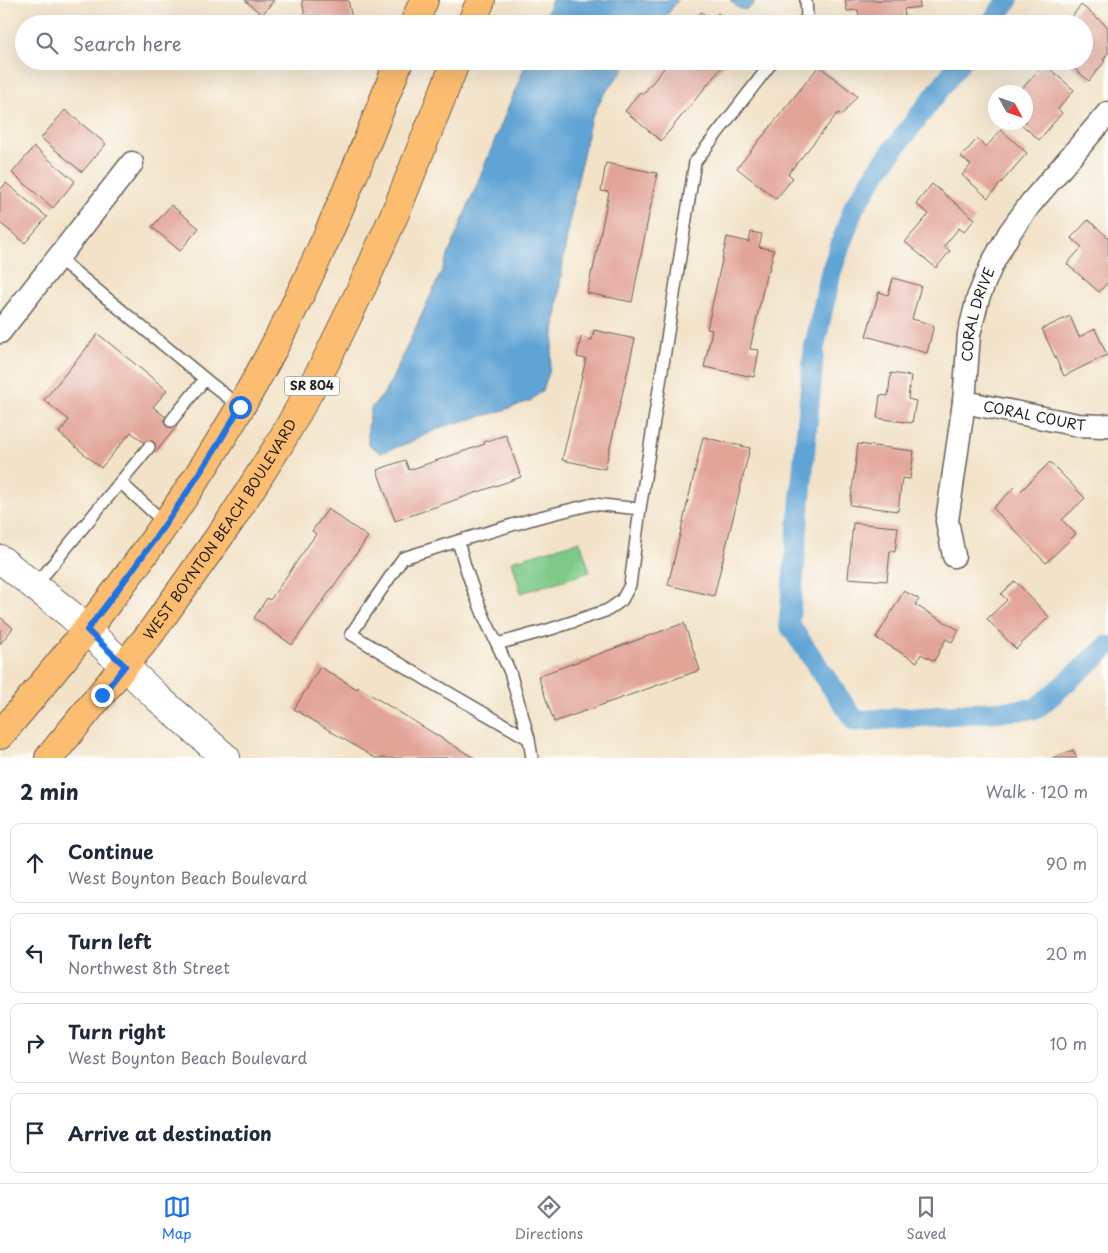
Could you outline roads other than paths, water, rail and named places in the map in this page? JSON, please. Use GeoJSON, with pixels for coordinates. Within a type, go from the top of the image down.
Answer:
{"type":"FeatureCollection","features":[{"type":"Feature","properties":{"kind":"main road"},"geometry":{"type":"LineString","coordinates":[[418,15],[424,0]]}},
{"type":"Feature","properties":{"kind":"main road"},"geometry":{"type":"LineString","coordinates":[[475,15],[481,0]]}},
{"type":"Feature","properties":{"kind":"main road"},"geometry":{"type":"LineString","coordinates":[[0,736],[53,674],[132,571],[184,496],[240,407],[277,342],[317,260],[352,181],[395,70]]}},
{"type":"Feature","properties":{"kind":"main road","name":"WEST BOYNTON BEACH BOULEVARD"},"geometry":{"type":"LineString","coordinates":[[49,758],[150,634],[232,520],[280,443],[324,365],[364,284],[399,204],[452,70]]}},
{"type":"Feature","properties":{"kind":"street","name":"CORAL DRIVE"},"geometry":{"type":"LineString","coordinates":[[954,556],[946,522],[964,402],[969,334],[978,298],[992,264],[1010,232],[1108,113]]}},
{"type":"Feature","properties":{"kind":"street"},"geometry":{"type":"LineString","coordinates":[[0,332],[132,163]]}},
{"type":"Feature","properties":{"kind":"street","name":"CORAL COURT"},"geometry":{"type":"LineString","coordinates":[[964,402],[1078,425],[1108,425]]}},
{"type":"Feature","properties":{"kind":"street"},"geometry":{"type":"LineString","coordinates":[[0,559],[71,614],[158,698],[226,758]]}},
{"type":"Feature","properties":{"kind":"lane"},"geometry":{"type":"LineString","coordinates":[[806,0],[807,15]]}},
{"type":"Feature","properties":{"kind":"lane"},"geometry":{"type":"LineString","coordinates":[[497,644],[608,610],[622,600],[630,585],[640,508],[695,162],[766,70]]}},
{"type":"Feature","properties":{"kind":"lane"},"geometry":{"type":"LineString","coordinates":[[58,258],[240,407]]}},
{"type":"Feature","properties":{"kind":"lane"},"geometry":{"type":"LineString","coordinates":[[171,421],[205,379]]}},
{"type":"Feature","properties":{"kind":"lane"},"geometry":{"type":"LineString","coordinates":[[35,586],[149,447]]}},
{"type":"Feature","properties":{"kind":"lane"},"geometry":{"type":"LineString","coordinates":[[120,482],[165,523]]}},
{"type":"Feature","properties":{"kind":"lane"},"geometry":{"type":"LineString","coordinates":[[529,739],[352,634],[403,558],[536,518],[593,504],[640,508]]}},
{"type":"Feature","properties":{"kind":"lane"},"geometry":{"type":"LineString","coordinates":[[458,541],[464,565],[488,626],[510,672],[529,739],[532,758]]}},
{"type":"Feature","properties":{"kind":"water"},"geometry":{"type":"Polygon","coordinates":[[[552,0],[678,0],[667,15],[546,15],[552,0]]]}},
{"type":"Feature","properties":{"kind":"water"},"geometry":{"type":"Polygon","coordinates":[[[730,0],[755,0],[753,5],[745,10],[738,8],[730,0]]]}},
{"type":"Feature","properties":{"kind":"water"},"geometry":{"type":"Polygon","coordinates":[[[523,70],[623,70],[603,96],[590,121],[564,254],[549,373],[542,391],[530,401],[498,412],[444,426],[381,453],[368,444],[371,408],[383,395],[392,379],[440,275],[523,70]]]}},
{"type":"Feature","properties":{"kind":"waterway"},"geometry":{"type":"LineString","coordinates":[[997,15],[1008,0]]}},
{"type":"Feature","properties":{"kind":"waterway"},"geometry":{"type":"LineString","coordinates":[[954,70],[880,167],[854,207],[831,272],[814,349],[789,624],[855,721],[1036,709],[1108,646]]}}]}
